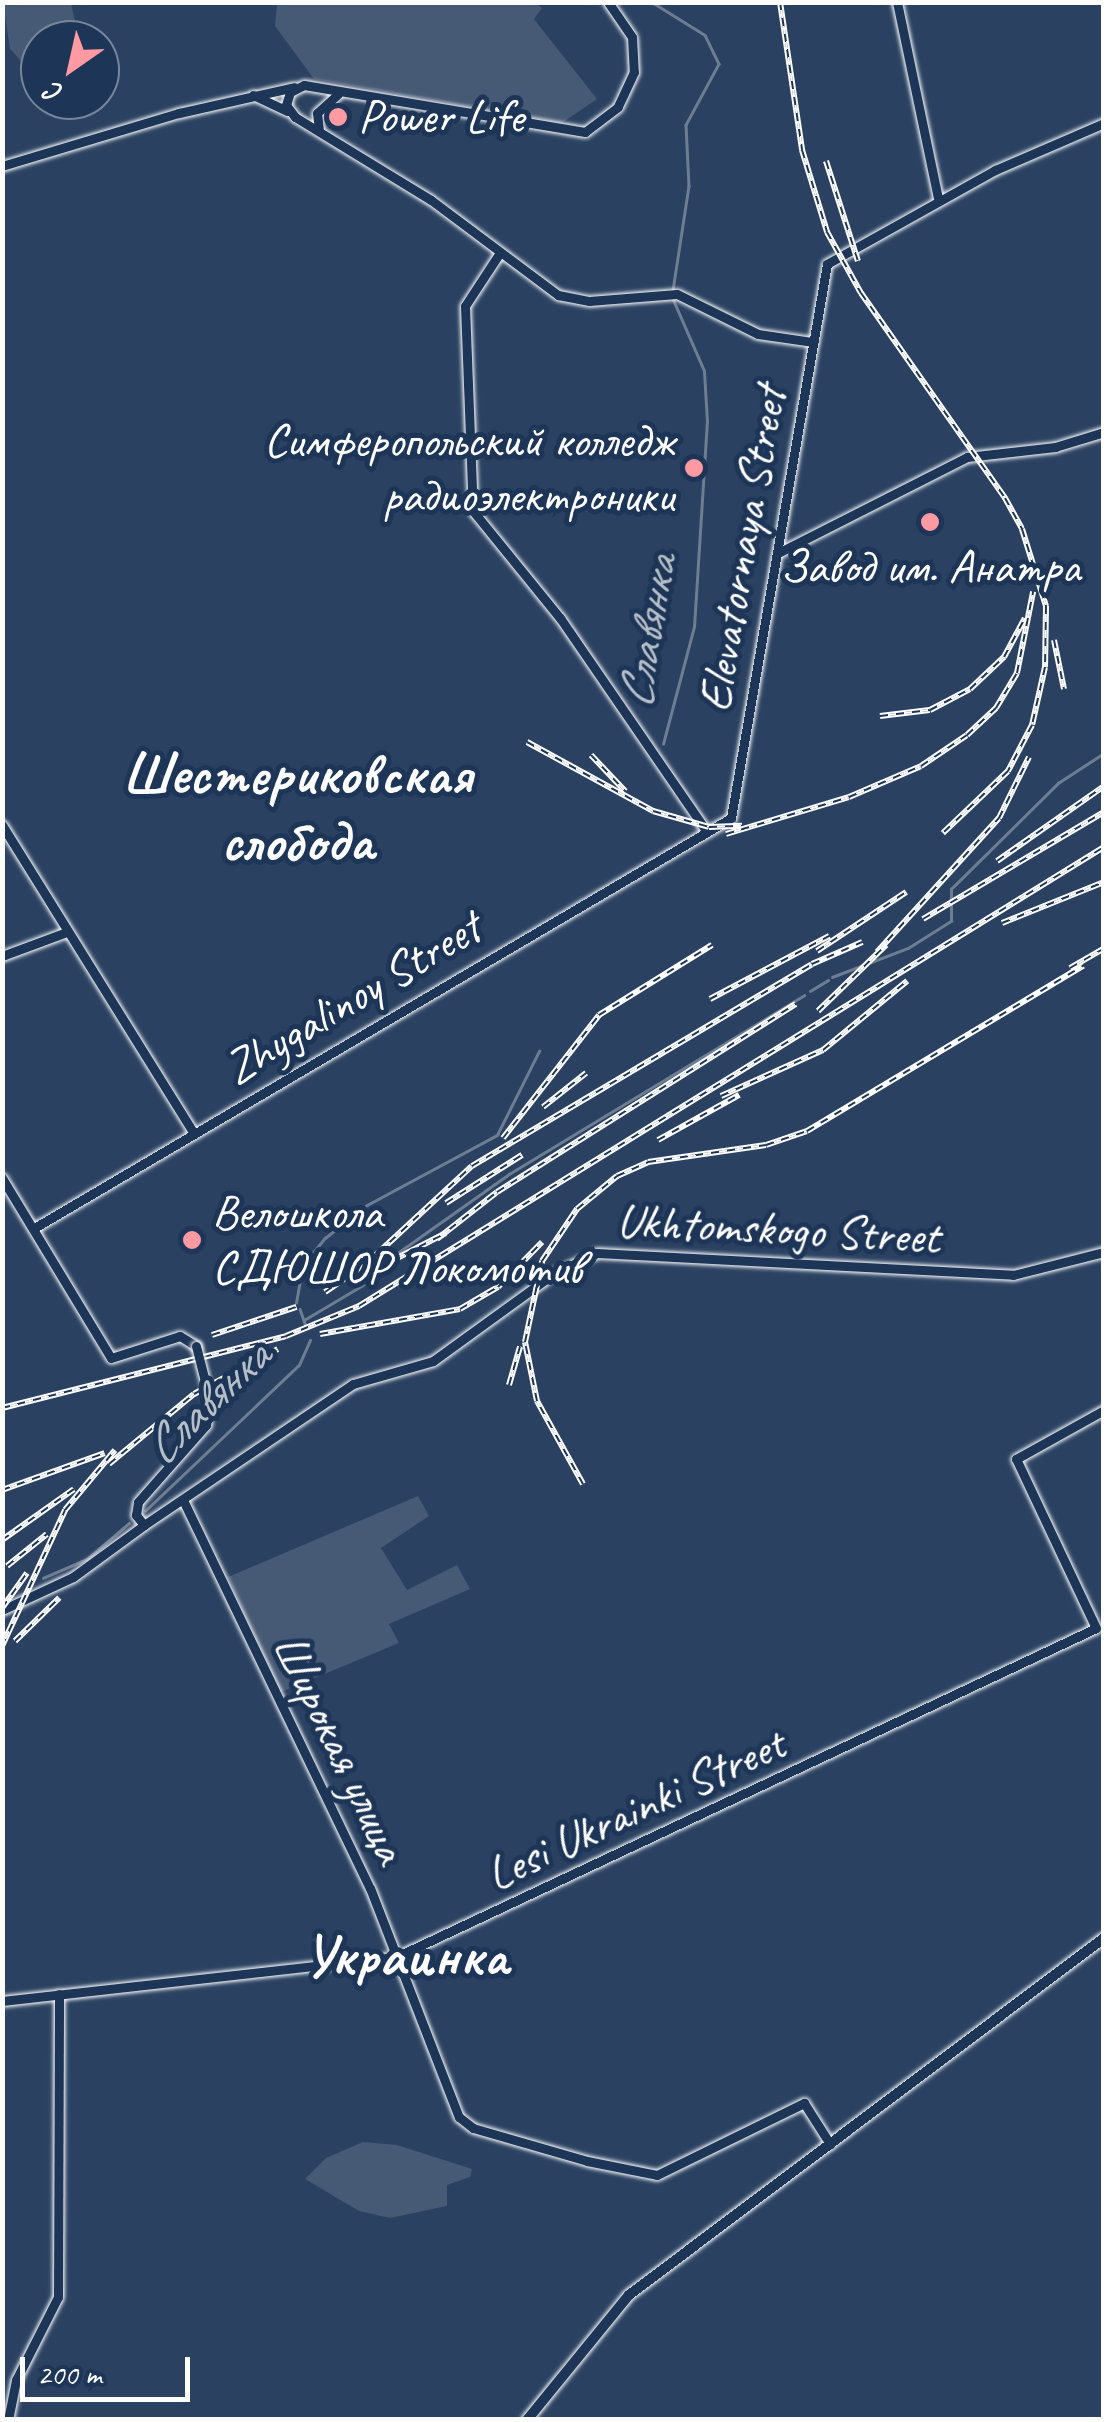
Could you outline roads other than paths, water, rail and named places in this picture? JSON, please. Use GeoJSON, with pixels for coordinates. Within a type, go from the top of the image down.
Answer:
{"type":"FeatureCollection","features":[{"type":"Feature","properties":{"kind":"main road"},"geometry":{"type":"LineString","coordinates":[[2,166],[250,95],[296,87],[585,132],[618,107],[634,72],[632,36],[608,2]]}},
{"type":"Feature","properties":{"kind":"main road"},"geometry":{"type":"LineString","coordinates":[[897,2],[938,200],[1104,123]]}},
{"type":"Feature","properties":{"kind":"main road"},"geometry":{"type":"LineString","coordinates":[[288,111],[287,96],[296,87]]}},
{"type":"Feature","properties":{"kind":"main road"},"geometry":{"type":"LineString","coordinates":[[313,89],[320,131]]}},
{"type":"Feature","properties":{"kind":"main road"},"geometry":{"type":"LineString","coordinates":[[300,119],[318,111],[338,94]]}},
{"type":"Feature","properties":{"kind":"main road"},"geometry":{"type":"LineString","coordinates":[[250,95],[288,111],[431,200],[499,254],[568,298],[676,294],[758,334],[813,342]]}},
{"type":"Feature","properties":{"kind":"main road","name":"Elevatornaya Street"},"geometry":{"type":"LineString","coordinates":[[704,829],[731,818],[827,264],[938,200]]}},
{"type":"Feature","properties":{"kind":"main road"},"geometry":{"type":"LineString","coordinates":[[499,254],[465,306],[473,511],[560,618],[704,829]]}},
{"type":"Feature","properties":{"kind":"main road"},"geometry":{"type":"LineString","coordinates":[[778,553],[967,458],[1056,447],[1104,432]]}},
{"type":"Feature","properties":{"kind":"main road"},"geometry":{"type":"LineString","coordinates":[[2,825],[194,1134]]}},
{"type":"Feature","properties":{"kind":"main road","name":"Zhygalinoy Street"},"geometry":{"type":"LineString","coordinates":[[36,1228],[704,829]]}},
{"type":"Feature","properties":{"kind":"main road"},"geometry":{"type":"LineString","coordinates":[[2,956],[67,932]]}},
{"type":"Feature","properties":{"kind":"main road"},"geometry":{"type":"LineString","coordinates":[[2,1178],[36,1228],[111,1358],[180,1336],[196,1346],[210,1401],[206,1425],[138,1502],[136,1515],[144,1525]]}},
{"type":"Feature","properties":{"kind":"main road","name":"Ukhtomskogo Street"},"geometry":{"type":"LineString","coordinates":[[2,1610],[74,1577],[353,1384],[433,1361],[569,1264],[620,1250],[776,1264],[1040,1272],[1104,1252]]}},
{"type":"Feature","properties":{"kind":"main road","name":"Lesi Ukrainki Street"},"geometry":{"type":"LineString","coordinates":[[2,2000],[396,1957],[1096,1628],[1016,1459],[1104,1410]]}},
{"type":"Feature","properties":{"kind":"main road","name":"Широкая улица"},"geometry":{"type":"LineString","coordinates":[[183,1500],[370,1888],[466,2124],[587,2161],[657,2175],[804,2103],[830,2144]]}},
{"type":"Feature","properties":{"kind":"main road"},"geometry":{"type":"LineString","coordinates":[[528,2420],[629,2295],[1104,1938]]}},
{"type":"Feature","properties":{"kind":"main road"},"geometry":{"type":"LineString","coordinates":[[8,2420],[16,2380],[58,2296],[59,1994]]}},
{"type":"Feature","properties":{"kind":"waterway","name":"Славянка"},"geometry":{"type":"LineString","coordinates":[[652,2],[705,35],[719,64],[686,125],[689,186],[673,290]]}},
{"type":"Feature","properties":{"kind":"waterway","name":"Славянка"},"geometry":{"type":"LineString","coordinates":[[663,744],[694,627],[707,422],[704,371],[673,300]]}},
{"type":"Feature","properties":{"kind":"waterway"},"geometry":{"type":"LineString","coordinates":[[832,977],[908,948],[951,921],[951,889],[1058,783],[1104,753]]}},
{"type":"Feature","properties":{"kind":"waterway"},"geometry":{"type":"LineString","coordinates":[[810,991],[828,980]]}},
{"type":"Feature","properties":{"kind":"waterway"},"geometry":{"type":"LineString","coordinates":[[389,1259],[509,1174],[804,995]]}},
{"type":"Feature","properties":{"kind":"waterway","name":"Славянка"},"geometry":{"type":"LineString","coordinates":[[296,1303],[303,1265],[325,1238],[367,1205],[497,1135],[539,1051]]}},
{"type":"Feature","properties":{"kind":"waterway"},"geometry":{"type":"LineString","coordinates":[[304,1320],[363,1285]]}},
{"type":"Feature","properties":{"kind":"waterway","name":"Славянка"},"geometry":{"type":"LineString","coordinates":[[300,1309],[306,1326]]}},
{"type":"Feature","properties":{"kind":"waterway","name":"Славянка"},"geometry":{"type":"LineString","coordinates":[[145,1511],[299,1365],[310,1340]]}},
{"type":"Feature","properties":{"kind":"waterway","name":"Славянка"},"geometry":{"type":"LineString","coordinates":[[43,1578],[87,1559],[129,1523]]}},
{"type":"Feature","properties":{"kind":"railway"},"geometry":{"type":"LineString","coordinates":[[780,2],[802,150],[827,232],[861,293],[1005,498],[1022,529],[1046,606],[1045,667],[1032,725],[1008,771],[943,833]]}},
{"type":"Feature","properties":{"kind":"railway"},"geometry":{"type":"LineString","coordinates":[[826,161],[858,261]]}},
{"type":"Feature","properties":{"kind":"railway"},"geometry":{"type":"LineString","coordinates":[[726,834],[849,797],[921,766],[967,735],[996,708],[1017,673],[1033,592]]}},
{"type":"Feature","properties":{"kind":"railway"},"geometry":{"type":"LineString","coordinates":[[880,716],[930,710],[970,689],[1004,657],[1025,618]]}},
{"type":"Feature","properties":{"kind":"railway"},"geometry":{"type":"LineString","coordinates":[[1054,640],[1064,689]]}},
{"type":"Feature","properties":{"kind":"railway"},"geometry":{"type":"LineString","coordinates":[[527,742],[653,811],[709,827],[742,826]]}},
{"type":"Feature","properties":{"kind":"railway"},"geometry":{"type":"LineString","coordinates":[[591,755],[625,791]]}},
{"type":"Feature","properties":{"kind":"railway"},"geometry":{"type":"LineString","coordinates":[[877,952],[999,818],[1029,757]]}},
{"type":"Feature","properties":{"kind":"railway"},"geometry":{"type":"LineString","coordinates":[[997,861],[1104,786]]}},
{"type":"Feature","properties":{"kind":"railway"},"geometry":{"type":"LineString","coordinates":[[923,919],[1104,812]]}},
{"type":"Feature","properties":{"kind":"railway"},"geometry":{"type":"LineString","coordinates":[[2,1408],[286,1336],[359,1306],[1104,847]]}},
{"type":"Feature","properties":{"kind":"railway"},"geometry":{"type":"LineString","coordinates":[[1002,923],[1104,882]]}},
{"type":"Feature","properties":{"kind":"railway"},"geometry":{"type":"LineString","coordinates":[[817,951],[906,892]]}},
{"type":"Feature","properties":{"kind":"railway"},"geometry":{"type":"LineString","coordinates":[[710,999],[829,936]]}},
{"type":"Feature","properties":{"kind":"railway"},"geometry":{"type":"LineString","coordinates":[[325,1292],[366,1264],[472,1166],[812,964],[862,942]]}},
{"type":"Feature","properties":{"kind":"railway"},"geometry":{"type":"LineString","coordinates":[[503,1138],[599,1015],[712,945]]}},
{"type":"Feature","properties":{"kind":"railway"},"geometry":{"type":"LineString","coordinates":[[818,1011],[886,945]]}},
{"type":"Feature","properties":{"kind":"railway"},"geometry":{"type":"LineString","coordinates":[[1070,968],[1104,948]]}},
{"type":"Feature","properties":{"kind":"railway"},"geometry":{"type":"LineString","coordinates":[[583,1484],[537,1401],[525,1342],[542,1261],[577,1209],[617,1176],[648,1162],[766,1145],[807,1131],[1083,966]]}},
{"type":"Feature","properties":{"kind":"railway"},"geometry":{"type":"LineString","coordinates":[[721,1096],[823,1050],[907,981]]}},
{"type":"Feature","properties":{"kind":"railway"},"geometry":{"type":"LineString","coordinates":[[437,1239],[497,1192],[796,1004]]}},
{"type":"Feature","properties":{"kind":"railway"},"geometry":{"type":"LineString","coordinates":[[543,1107],[586,1073]]}},
{"type":"Feature","properties":{"kind":"railway"},"geometry":{"type":"LineString","coordinates":[[658,1140],[739,1095]]}},
{"type":"Feature","properties":{"kind":"railway"},"geometry":{"type":"LineString","coordinates":[[446,1203],[522,1155]]}},
{"type":"Feature","properties":{"kind":"railway"},"geometry":{"type":"LineString","coordinates":[[362,1276],[446,1233]]}},
{"type":"Feature","properties":{"kind":"railway"},"geometry":{"type":"LineString","coordinates":[[320,1334],[460,1309],[498,1287],[542,1242]]}},
{"type":"Feature","properties":{"kind":"railway"},"geometry":{"type":"LineString","coordinates":[[212,1335],[296,1307]]}},
{"type":"Feature","properties":{"kind":"railway"},"geometry":{"type":"LineString","coordinates":[[509,1385],[520,1347]]}},
{"type":"Feature","properties":{"kind":"railway"},"geometry":{"type":"LineString","coordinates":[[109,1464],[194,1394],[278,1349]]}},
{"type":"Feature","properties":{"kind":"railway"},"geometry":{"type":"LineString","coordinates":[[2,1646],[65,1510],[115,1450]]}},
{"type":"Feature","properties":{"kind":"railway"},"geometry":{"type":"LineString","coordinates":[[2,1490],[105,1453]]}},
{"type":"Feature","properties":{"kind":"railway"},"geometry":{"type":"LineString","coordinates":[[2,1540],[74,1489]]}},
{"type":"Feature","properties":{"kind":"railway"},"geometry":{"type":"LineString","coordinates":[[7,1566],[47,1534]]}},
{"type":"Feature","properties":{"kind":"railway"},"geometry":{"type":"LineString","coordinates":[[2,1608],[27,1573]]}},
{"type":"Feature","properties":{"kind":"railway"},"geometry":{"type":"LineString","coordinates":[[15,1641],[59,1598]]}},
{"type":"Feature","properties":{"kind":"place","name":"Power Life"},"geometry":{"type":"Point","coordinates":[338,117]}},
{"type":"Feature","properties":{"kind":"place","name":"Симферопольский колледж радиоэлектроники"},"geometry":{"type":"Point","coordinates":[694,468]}},
{"type":"Feature","properties":{"kind":"place","name":"Завод им. Анатра"},"geometry":{"type":"Point","coordinates":[930,522]}},
{"type":"Feature","properties":{"kind":"place","name":"Велошкола СДЮШОР Локомотив"},"geometry":{"type":"Point","coordinates":[192,1240]}},
{"type":"Feature","properties":{"kind":"district","name":"Шестериковская слобода"},"geometry":{"type":"Point","coordinates":[297,808]}},
{"type":"Feature","properties":{"kind":"district","name":"Украинка"},"geometry":{"type":"Point","coordinates":[405,1956]}}]}
